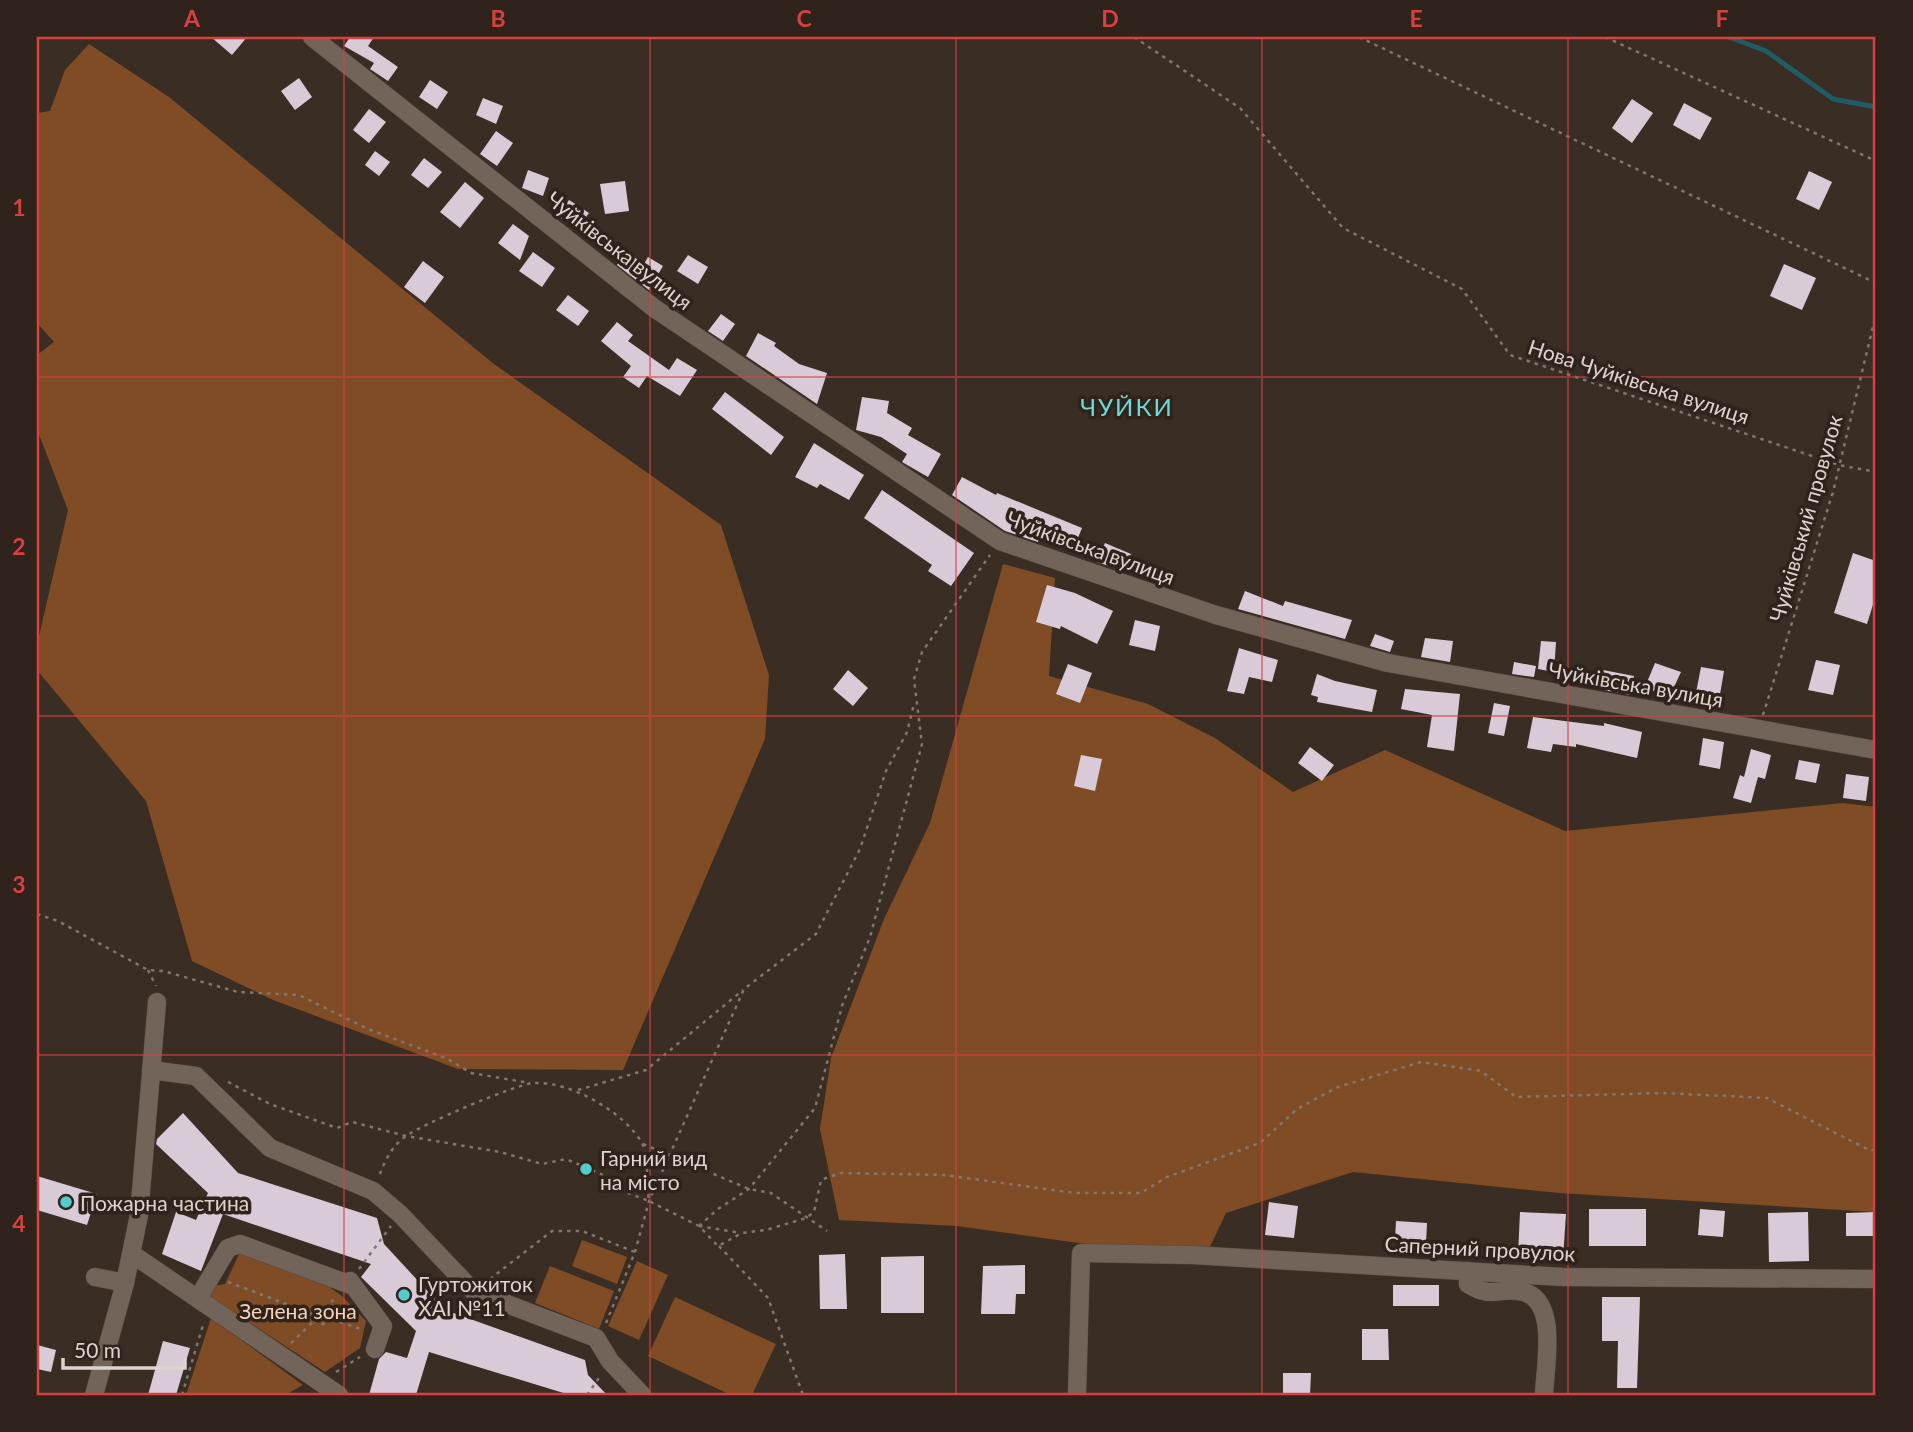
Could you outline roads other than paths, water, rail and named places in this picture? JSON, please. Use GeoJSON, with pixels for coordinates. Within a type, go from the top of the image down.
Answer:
{"type":"FeatureCollection","features":[{"type":"Feature","properties":{"kind":"street","name":"Чуйківська вулиця"},"geometry":{"type":"LineString","coordinates":[[312,37],[654,308],[1000,541],[1216,615],[1388,663],[1876,750]]}},
{"type":"Feature","properties":{"kind":"street"},"geometry":{"type":"LineString","coordinates":[[94,1395],[132,1254],[157,1002]]}},
{"type":"Feature","properties":{"kind":"street"},"geometry":{"type":"LineString","coordinates":[[151,1070],[196,1076],[270,1147],[373,1191],[400,1214],[473,1291],[596,1338],[606,1354],[642,1395]]}},
{"type":"Feature","properties":{"kind":"street"},"geometry":{"type":"LineString","coordinates":[[204,1302],[211,1278],[228,1248],[240,1244],[351,1285],[350,1280],[383,1326],[377,1343]]}},
{"type":"Feature","properties":{"kind":"street"},"geometry":{"type":"LineString","coordinates":[[132,1254],[340,1395]]}},
{"type":"Feature","properties":{"kind":"street","name":"Саперний провулок"},"geometry":{"type":"LineString","coordinates":[[1077,1395],[1082,1254],[1192,1255],[1563,1277],[1876,1279]]}},
{"type":"Feature","properties":{"kind":"street"},"geometry":{"type":"LineString","coordinates":[[1468,1271],[1468,1284],[1484,1294],[1519,1291],[1537,1297],[1547,1312],[1544,1395]]}},
{"type":"Feature","properties":{"kind":"street"},"geometry":{"type":"LineString","coordinates":[[95,1277],[125,1283]]}},
{"type":"Feature","properties":{"kind":"waterway"},"geometry":{"type":"LineString","coordinates":[[1729,37],[1766,51],[1833,99],[1876,107]]}},
{"type":"Feature","properties":{"kind":"place","name":"Гарний вид на місто"},"geometry":{"type":"Point","coordinates":[586,1169]}},
{"type":"Feature","properties":{"kind":"place","name":"Пожарна частина"},"geometry":{"type":"Point","coordinates":[66,1202]}},
{"type":"Feature","properties":{"kind":"place","name":"Гуртожиток ХАІ №11"},"geometry":{"type":"Point","coordinates":[404,1295]}},
{"type":"Feature","properties":{"kind":"district","name":"ЧУЙКИ"},"geometry":{"type":"Point","coordinates":[1127,406]}},
{"type":"Feature","properties":{"kind":"park label","name":"Зелена зона"},"geometry":{"type":"Point","coordinates":[298,1310]}}]}
